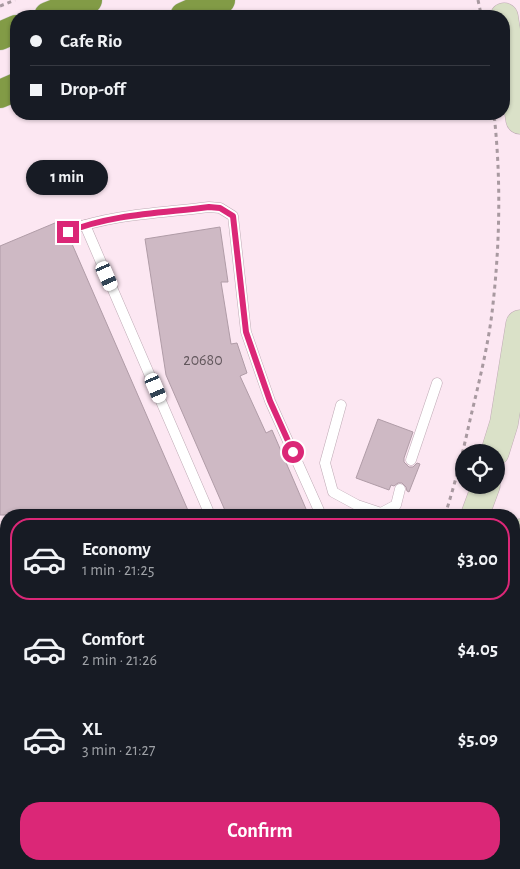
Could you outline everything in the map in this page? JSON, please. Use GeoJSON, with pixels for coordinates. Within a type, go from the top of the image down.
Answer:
{"type":"FeatureCollection","features":[{"type":"Feature","properties":{"kind":"highway"},"geometry":{"type":"LineString","coordinates":[[63,10],[88,0]]}},
{"type":"Feature","properties":{"kind":"highway"},"geometry":{"type":"LineString","coordinates":[[198,10],[220,0]]}},
{"type":"Feature","properties":{"kind":"street"},"geometry":{"type":"LineString","coordinates":[[510,55],[520,120]]}},
{"type":"Feature","properties":{"kind":"street"},"geometry":{"type":"LineString","coordinates":[[497,444],[504,423],[520,324]]}},
{"type":"Feature","properties":{"kind":"street"},"geometry":{"type":"LineString","coordinates":[[477,509],[483,494]]}},
{"type":"Feature","properties":{"kind":"lane"},"geometry":{"type":"LineString","coordinates":[[68,232],[85,225],[103,221],[209,207],[220,208],[233,216],[246,332],[270,401],[318,509]]}},
{"type":"Feature","properties":{"kind":"lane"},"geometry":{"type":"LineString","coordinates":[[85,225],[207,509]]}},
{"type":"Feature","properties":{"kind":"lane"},"geometry":{"type":"LineString","coordinates":[[411,460],[437,382]]}},
{"type":"Feature","properties":{"kind":"lane"},"geometry":{"type":"LineString","coordinates":[[341,405],[325,463],[333,492],[357,505],[369,509]]}},
{"type":"Feature","properties":{"kind":"lane"},"geometry":{"type":"LineString","coordinates":[[388,509],[396,505],[400,489]]}},
{"type":"Feature","properties":{"kind":"path"},"geometry":{"type":"LineString","coordinates":[[0,6],[14,0]]}},
{"type":"Feature","properties":{"kind":"path"},"geometry":{"type":"LineString","coordinates":[[447,509],[456,482],[479,382],[493,305],[499,232],[498,146],[495,120]]}},
{"type":"Feature","properties":{"kind":"building"},"geometry":{"type":"Polygon","coordinates":[[[62,220],[64,225],[60,229],[61,234],[65,238],[69,237],[187,509],[0,509],[0,246],[62,220]]]}},
{"type":"Feature","properties":{"kind":"building"},"geometry":{"type":"Polygon","coordinates":[[[220,227],[228,282],[221,282],[231,344],[237,343],[247,373],[240,376],[266,433],[272,430],[306,509],[224,509],[166,375],[145,239],[220,227]]]}},
{"type":"Feature","properties":{"kind":"building"},"geometry":{"type":"Polygon","coordinates":[[[378,419],[413,432],[404,462],[409,467],[413,467],[417,463],[420,464],[409,492],[402,483],[394,486],[391,485],[389,490],[356,478],[378,419]]]}},
{"type":"Feature","properties":{"kind":"route"},"geometry":{"type":"LineString","coordinates":[[68,232],[85,225],[103,221],[209,207],[220,208],[233,216],[246,332],[270,401],[293,452]]}}]}
